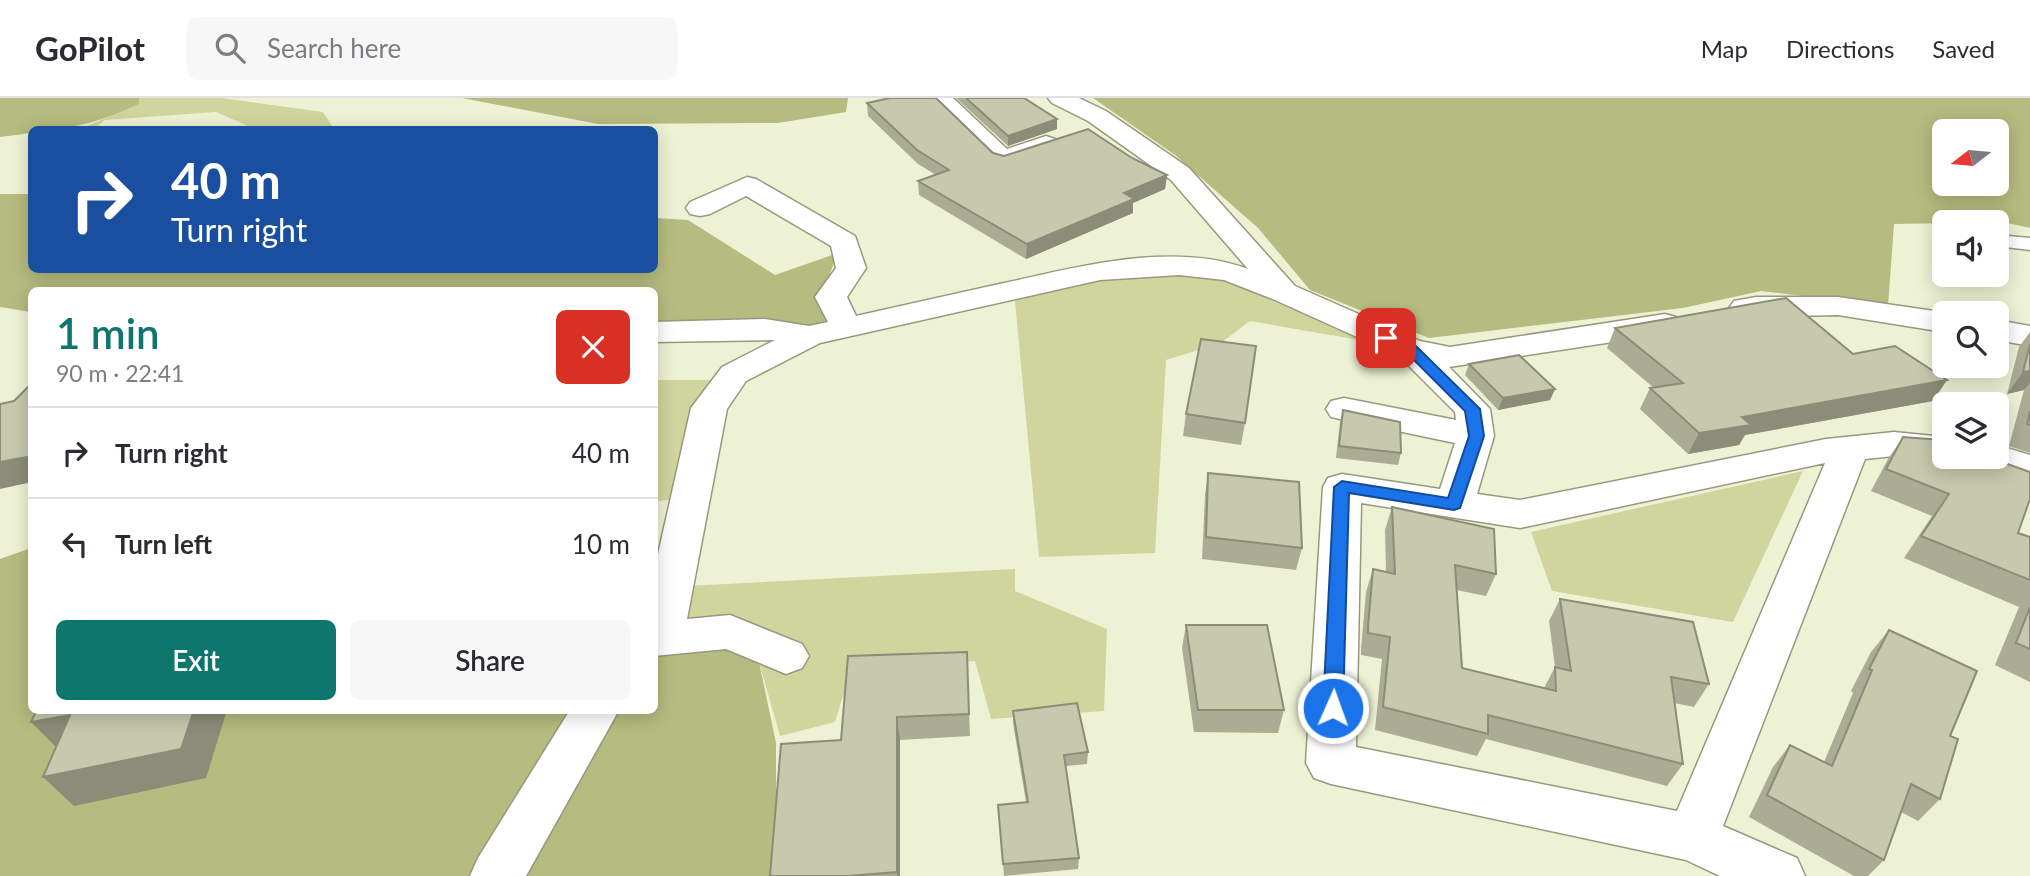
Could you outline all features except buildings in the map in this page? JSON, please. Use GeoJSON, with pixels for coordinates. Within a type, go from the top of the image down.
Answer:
{"type":"FeatureCollection","features":[{"type":"Feature","properties":{"kind":"street"},"geometry":{"type":"LineString","coordinates":[[939,98],[1003,159],[1108,123]]}},
{"type":"Feature","properties":{"kind":"street"},"geometry":{"type":"LineString","coordinates":[[1060,98],[1108,123],[1180,174],[1286,293]]}},
{"type":"Feature","properties":{"kind":"street"},"geometry":{"type":"LineString","coordinates":[[700,208],[747,185],[845,242],[851,268],[831,297],[846,327]]}},
{"type":"Feature","properties":{"kind":"street"},"geometry":{"type":"LineString","coordinates":[[658,628],[666,618],[668,552],[709,408],[734,374],[809,335],[1100,271],[1179,266],[1229,272],[1286,293],[1411,349],[1450,357],[1703,317],[1756,306],[1838,306],[1932,320]]}},
{"type":"Feature","properties":{"kind":"street"},"geometry":{"type":"LineString","coordinates":[[658,332],[765,329],[809,335]]}},
{"type":"Feature","properties":{"kind":"street"},"geometry":{"type":"LineString","coordinates":[[2009,332],[2030,336]]}},
{"type":"Feature","properties":{"kind":"street"},"geometry":{"type":"LineString","coordinates":[[1411,349],[1472,409],[1476,436],[1454,504]]}},
{"type":"Feature","properties":{"kind":"street"},"geometry":{"type":"LineString","coordinates":[[1345,410],[1476,436]]}},
{"type":"Feature","properties":{"kind":"street"},"geometry":{"type":"LineString","coordinates":[[1778,876],[1692,838],[1331,763],[1342,487],[1520,514],[1826,451],[1894,444],[1932,448]]}},
{"type":"Feature","properties":{"kind":"street"},"geometry":{"type":"LineString","coordinates":[[1692,838],[1850,449]]}},
{"type":"Feature","properties":{"kind":"street"},"geometry":{"type":"LineString","coordinates":[[2009,461],[2030,468]]}},
{"type":"Feature","properties":{"kind":"street"},"geometry":{"type":"LineString","coordinates":[[658,639],[730,632],[786,656]]}},
{"type":"Feature","properties":{"kind":"street"},"geometry":{"type":"LineString","coordinates":[[497,876],[594,714]]}},
{"type":"Feature","properties":{"kind":"lane"},"geometry":{"type":"LineString","coordinates":[[2009,242],[2030,244]]}},
{"type":"Feature","properties":{"kind":"green space"},"geometry":{"type":"Polygon","coordinates":[[[0,98],[139,98],[139,104],[87,123],[71,126],[28,126],[28,133],[0,137],[0,98]]]}},
{"type":"Feature","properties":{"kind":"green space"},"geometry":{"type":"Polygon","coordinates":[[[139,98],[222,98],[323,112],[332,126],[248,126],[216,112],[105,120],[98,126],[87,126],[138,104],[139,98]]]}},
{"type":"Feature","properties":{"kind":"green space"},"geometry":{"type":"Polygon","coordinates":[[[462,98],[848,98],[846,112],[778,123],[598,124],[462,98]]]}},
{"type":"Feature","properties":{"kind":"green space"},"geometry":{"type":"Polygon","coordinates":[[[1093,98],[2030,98],[2030,228],[2009,223],[2009,210],[1932,210],[1932,223],[1894,224],[1888,306],[1761,291],[1683,308],[1429,338],[1310,290],[1258,228],[1175,155],[1093,98]]]}},
{"type":"Feature","properties":{"kind":"green space"},"geometry":{"type":"Polygon","coordinates":[[[0,194],[28,194],[28,273],[658,273],[658,218],[688,220],[775,275],[838,253],[819,301],[829,323],[812,330],[658,326],[658,287],[28,287],[28,312],[0,307],[0,194]]]}},
{"type":"Feature","properties":{"kind":"green space"},"geometry":{"type":"Polygon","coordinates":[[[1121,269],[1215,270],[1272,301],[1411,349],[1250,321],[1221,343],[1166,360],[1155,553],[1039,557],[1014,290],[1121,269]]]}},
{"type":"Feature","properties":{"kind":"green space"},"geometry":{"type":"Polygon","coordinates":[[[658,380],[730,380],[670,500],[658,501],[658,380]]]}},
{"type":"Feature","properties":{"kind":"green space"},"geometry":{"type":"Polygon","coordinates":[[[1803,471],[1733,622],[1552,591],[1531,532],[1803,471]]]}},
{"type":"Feature","properties":{"kind":"green space"},"geometry":{"type":"Polygon","coordinates":[[[28,549],[28,714],[658,714],[658,654],[719,643],[759,662],[776,743],[776,876],[0,876],[0,559],[28,549]]]}},
{"type":"Feature","properties":{"kind":"green space"},"geometry":{"type":"Polygon","coordinates":[[[1015,569],[1015,591],[1107,629],[1104,711],[991,719],[975,661],[851,670],[835,722],[780,736],[759,662],[664,632],[687,586],[1015,569]]]}},
{"type":"Feature","properties":{"kind":"route"},"geometry":{"type":"LineString","coordinates":[[1333,708],[1342,487],[1454,504],[1476,436],[1472,409],[1411,349],[1386,338]]}}]}
